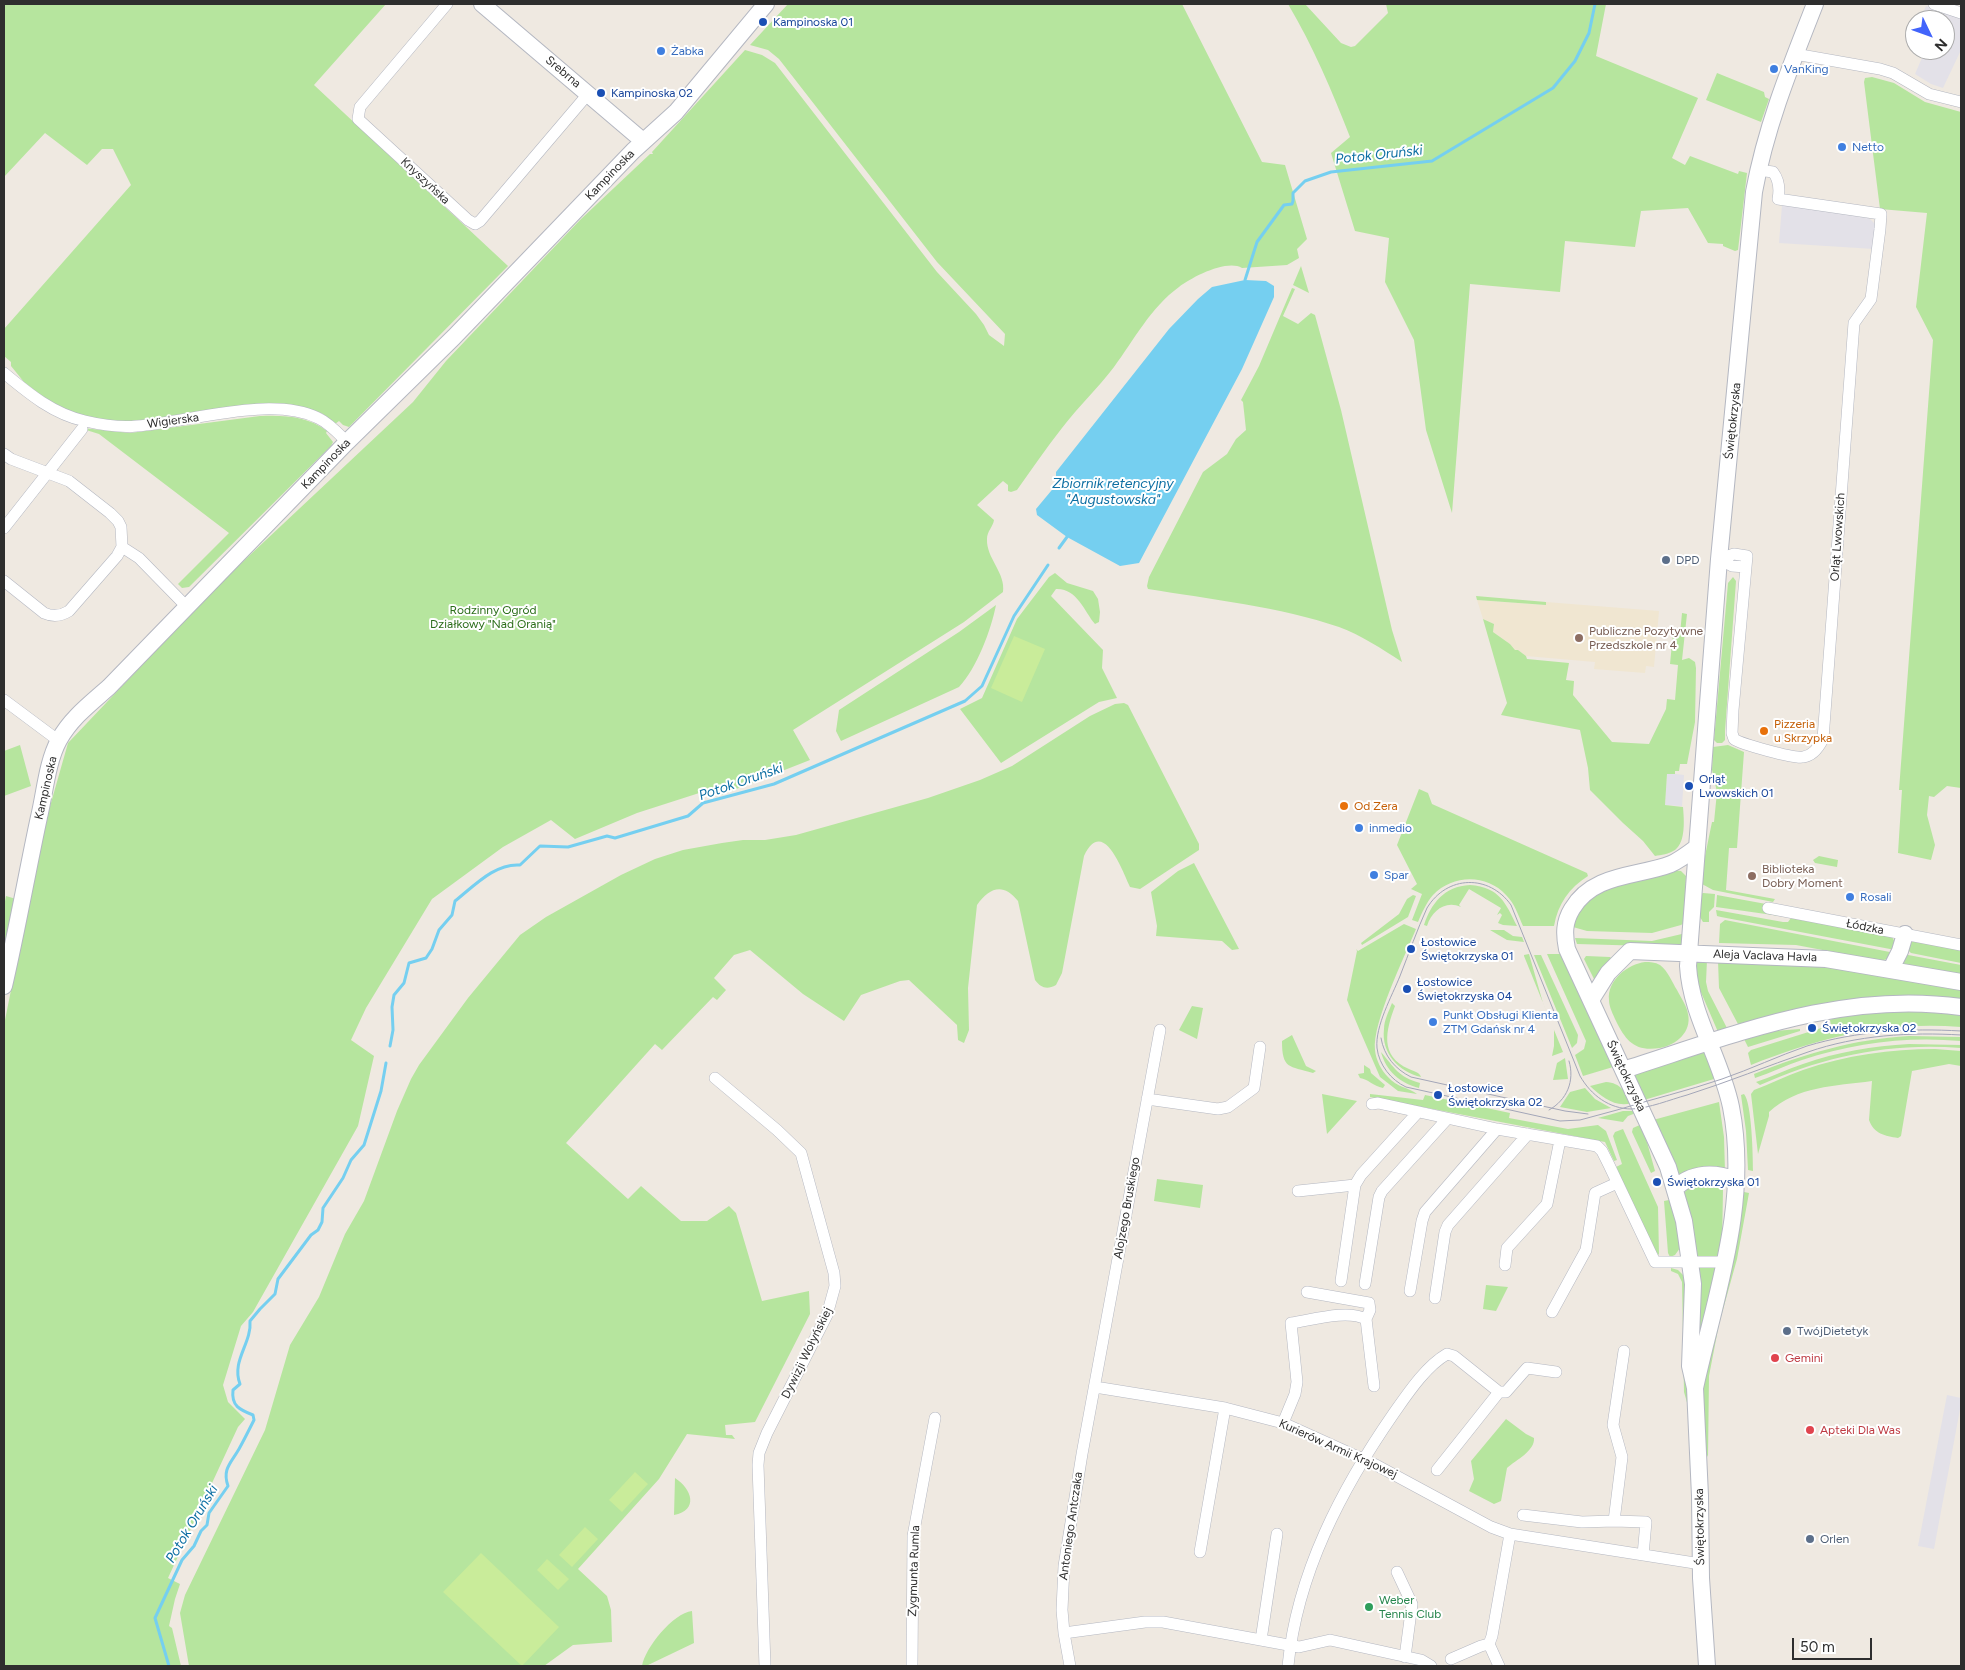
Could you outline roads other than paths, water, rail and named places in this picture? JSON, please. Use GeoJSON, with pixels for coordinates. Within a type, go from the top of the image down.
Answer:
{"type":"FeatureCollection","features":[{"type":"Feature","properties":{"kind":"main road","name":"Srebrna"},"geometry":{"type":"LineString","coordinates":[[482,4],[643,141]]}},
{"type":"Feature","properties":{"kind":"main road","name":"Kampinoska"},"geometry":{"type":"LineString","coordinates":[[4,986],[26,890],[33,843],[51,761],[58,741],[69,724],[109,687],[347,442],[461,330],[643,141],[676,112],[766,4]]}},
{"type":"Feature","properties":{"kind":"main road","name":"Świętokrzyska"},"geometry":{"type":"LineString","coordinates":[[1695,1388],[1725,1262],[1734,1208],[1736,1180],[1736,1157],[1731,1106],[1689,985],[1688,954],[1719,559],[1754,192],[1758,170],[1780,96],[1815,4]]}},
{"type":"Feature","properties":{"kind":"main road","name":"Świętokrzyska"},"geometry":{"type":"LineString","coordinates":[[1697,847],[1672,863],[1605,881],[1586,891],[1576,902],[1566,924],[1564,934],[1567,949],[1668,1167],[1684,1221],[1692,1284],[1690,1366],[1695,1388],[1706,1666]]}},
{"type":"Feature","properties":{"kind":"main road"},"geometry":{"type":"LineString","coordinates":[[1672,863],[1695,872]]}},
{"type":"Feature","properties":{"kind":"main road"},"geometry":{"type":"LineString","coordinates":[[1891,969],[1900,950],[1904,934]]}},
{"type":"Feature","properties":{"kind":"main road","name":"Aleja Vaclava Havla"},"geometry":{"type":"LineString","coordinates":[[1590,1000],[1608,973],[1630,951],[1826,959],[1961,982]]}},
{"type":"Feature","properties":{"kind":"main road"},"geometry":{"type":"LineString","coordinates":[[1623,1070],[1776,1021],[1834,1009],[1894,1004],[1961,1007]]}},
{"type":"Feature","properties":{"kind":"main road"},"geometry":{"type":"LineString","coordinates":[[1675,1188],[1688,1179],[1710,1174],[1736,1180]]}},
{"type":"Feature","properties":{"kind":"street","name":"Knyszyńska"},"geometry":{"type":"LineString","coordinates":[[447,4],[360,107],[358,119],[468,220],[475,224],[480,221],[588,94]]}},
{"type":"Feature","properties":{"kind":"street"},"geometry":{"type":"LineString","coordinates":[[1934,4],[1961,13]]}},
{"type":"Feature","properties":{"kind":"street"},"geometry":{"type":"LineString","coordinates":[[1795,54],[1880,69],[1893,73],[1929,94],[1961,102]]}},
{"type":"Feature","properties":{"kind":"street","name":"Orląt Lwowskich"},"geometry":{"type":"LineString","coordinates":[[1719,559],[1734,554],[1746,562],[1732,733],[1734,739],[1739,742],[1803,758],[1814,752],[1823,740],[1854,323],[1871,298],[1881,214],[1778,199],[1777,178],[1773,172],[1758,170]]}},
{"type":"Feature","properties":{"kind":"street","name":"Wigierska"},"geometry":{"type":"LineString","coordinates":[[4,373],[41,403],[66,416],[84,421],[116,426],[138,426],[231,413],[282,409],[295,410],[316,417],[347,442]]}},
{"type":"Feature","properties":{"kind":"street"},"geometry":{"type":"LineString","coordinates":[[4,528],[82,429]]}},
{"type":"Feature","properties":{"kind":"street"},"geometry":{"type":"LineString","coordinates":[[4,454],[12,459],[69,481],[114,517],[121,527],[122,547],[114,561],[69,611],[60,615],[51,616],[44,613],[4,581]]}},
{"type":"Feature","properties":{"kind":"street"},"geometry":{"type":"LineString","coordinates":[[122,547],[139,558],[186,606]]}},
{"type":"Feature","properties":{"kind":"street"},"geometry":{"type":"LineString","coordinates":[[4,700],[58,741]]}},
{"type":"Feature","properties":{"kind":"street","name":"Łódzka"},"geometry":{"type":"LineString","coordinates":[[1768,908],[1961,945]]}},
{"type":"Feature","properties":{"kind":"street","name":"Alojzego Bruskiego"},"geometry":{"type":"LineString","coordinates":[[1095,1387],[1160,1030]]}},
{"type":"Feature","properties":{"kind":"street"},"geometry":{"type":"LineString","coordinates":[[1147,1099],[1218,1109],[1228,1107],[1254,1088],[1260,1047]]}},
{"type":"Feature","properties":{"kind":"street","name":"Dywizji Wołyńskiej"},"geometry":{"type":"LineString","coordinates":[[715,1078],[777,1130],[800,1153],[834,1273],[835,1286],[827,1315],[767,1433],[759,1453],[765,1666]]}},
{"type":"Feature","properties":{"kind":"street"},"geometry":{"type":"LineString","coordinates":[[1372,1104],[1378,1103],[1496,1129],[1600,1148],[1655,1262],[1725,1262]]}},
{"type":"Feature","properties":{"kind":"street"},"geometry":{"type":"LineString","coordinates":[[1341,1281],[1355,1185],[1418,1112]]}},
{"type":"Feature","properties":{"kind":"street"},"geometry":{"type":"LineString","coordinates":[[1365,1284],[1378,1202],[1382,1191],[1447,1118]]}},
{"type":"Feature","properties":{"kind":"street"},"geometry":{"type":"LineString","coordinates":[[1410,1291],[1425,1212],[1496,1129]]}},
{"type":"Feature","properties":{"kind":"street"},"geometry":{"type":"LineString","coordinates":[[1434,1298],[1445,1232],[1452,1218],[1528,1134]]}},
{"type":"Feature","properties":{"kind":"street"},"geometry":{"type":"LineString","coordinates":[[1505,1264],[1507,1248],[1548,1204],[1560,1140]]}},
{"type":"Feature","properties":{"kind":"street"},"geometry":{"type":"LineString","coordinates":[[1552,1312],[1586,1250],[1595,1193],[1617,1183]]}},
{"type":"Feature","properties":{"kind":"street"},"geometry":{"type":"LineString","coordinates":[[1298,1191],[1355,1185]]}},
{"type":"Feature","properties":{"kind":"street"},"geometry":{"type":"LineString","coordinates":[[1307,1292],[1367,1302],[1371,1306],[1366,1319],[1374,1386]]}},
{"type":"Feature","properties":{"kind":"street"},"geometry":{"type":"LineString","coordinates":[[1283,1423],[1296,1388],[1291,1324],[1344,1314],[1361,1316],[1366,1319]]}},
{"type":"Feature","properties":{"kind":"street"},"geometry":{"type":"LineString","coordinates":[[1614,1521],[1622,1457],[1613,1425],[1624,1351]]}},
{"type":"Feature","properties":{"kind":"street"},"geometry":{"type":"LineString","coordinates":[[1288,1666],[1303,1594],[1313,1561],[1339,1502],[1363,1458],[1404,1398],[1439,1358],[1447,1354],[1454,1356],[1499,1392],[1506,1392],[1528,1368],[1556,1372]]}},
{"type":"Feature","properties":{"kind":"street","name":"Kurierów Armii Krajowej"},"geometry":{"type":"LineString","coordinates":[[1095,1387],[1225,1408],[1283,1423],[1363,1458],[1491,1527],[1510,1534],[1701,1564]]}},
{"type":"Feature","properties":{"kind":"street","name":"Antoniego Antczaka"},"geometry":{"type":"LineString","coordinates":[[1070,1666],[1062,1610],[1064,1566],[1095,1387]]}},
{"type":"Feature","properties":{"kind":"street"},"geometry":{"type":"LineString","coordinates":[[1437,1470],[1499,1392]]}},
{"type":"Feature","properties":{"kind":"street"},"geometry":{"type":"LineString","coordinates":[[1200,1552],[1225,1408]]}},
{"type":"Feature","properties":{"kind":"street","name":"Zygmunta Rumla"},"geometry":{"type":"LineString","coordinates":[[912,1666],[913,1536],[935,1418]]}},
{"type":"Feature","properties":{"kind":"street"},"geometry":{"type":"LineString","coordinates":[[1523,1515],[1582,1522],[1646,1522],[1643,1555]]}},
{"type":"Feature","properties":{"kind":"street"},"geometry":{"type":"LineString","coordinates":[[1261,1640],[1277,1534]]}},
{"type":"Feature","properties":{"kind":"street"},"geometry":{"type":"LineString","coordinates":[[1500,1666],[1489,1644],[1510,1534]]}},
{"type":"Feature","properties":{"kind":"street"},"geometry":{"type":"LineString","coordinates":[[1397,1572],[1412,1604],[1405,1657]]}},
{"type":"Feature","properties":{"kind":"street"},"geometry":{"type":"LineString","coordinates":[[1064,1632],[1145,1622],[1163,1622],[1291,1646],[1303,1646],[1330,1640],[1421,1660],[1431,1666]]}},
{"type":"Feature","properties":{"kind":"street"},"geometry":{"type":"LineString","coordinates":[[1452,1659],[1489,1644]]}},
{"type":"Feature","properties":{"kind":"water","name":"Zbiornik retencyjny \"Augustowska\""},"geometry":{"type":"Polygon","coordinates":[[[1245,280],[1266,281],[1274,286],[1274,297],[1242,369],[1139,563],[1120,566],[1067,537],[1037,515],[1036,509],[1056,485],[1056,472],[1169,329],[1212,287],[1245,280]]]}},
{"type":"Feature","properties":{"kind":"waterway","name":"Potok Oruński"},"geometry":{"type":"LineString","coordinates":[[1245,280],[1257,242],[1284,205],[1292,204],[1293,193],[1305,181],[1331,172],[1432,161],[1553,88],[1575,61],[1589,33],[1595,4]]}},
{"type":"Feature","properties":{"kind":"waterway","name":"Potok Oruński"},"geometry":{"type":"LineString","coordinates":[[1059,548],[1067,537]]}},
{"type":"Feature","properties":{"kind":"waterway","name":"Potok Oruński"},"geometry":{"type":"LineString","coordinates":[[390,1046],[393,1030],[392,1007],[394,995],[404,983],[409,963],[426,958],[432,949],[439,930],[452,915],[455,901],[477,882],[502,868],[520,865],[540,846],[568,847],[607,836],[615,838],[688,816],[703,803],[774,784],[965,701],[982,686],[1014,616],[1048,565]]}},
{"type":"Feature","properties":{"kind":"waterway","name":"Potok Oruński"},"geometry":{"type":"LineString","coordinates":[[169,1666],[155,1618],[182,1560],[194,1546],[201,1531],[207,1525],[209,1513],[228,1486],[226,1480],[228,1466],[254,1420],[253,1415],[237,1407],[233,1400],[233,1390],[240,1384],[238,1368],[248,1337],[250,1321],[275,1294],[278,1279],[311,1235],[318,1230],[322,1222],[323,1208],[343,1178],[351,1160],[364,1145],[381,1091],[386,1063]]}},
{"type":"Feature","properties":{"kind":"tram line"},"geometry":{"type":"LineString","coordinates":[[1961,1031],[1903,1030],[1864,1034],[1826,1041],[1807,1046],[1733,1075],[1696,1087],[1643,1102],[1630,1106],[1617,1110],[1580,1120],[1560,1121],[1406,1087],[1395,1080],[1383,1066],[1377,1048],[1381,1021],[1427,908],[1435,897],[1445,889],[1468,882],[1491,888],[1502,895],[1511,905],[1580,1076],[1595,1095],[1616,1107],[1624,1108],[1632,1109],[1660,1104],[1808,1052],[1864,1038],[1922,1034],[1961,1035]]}},
{"type":"Feature","properties":{"kind":"tram line"},"geometry":{"type":"LineString","coordinates":[[1381,1038],[1382,1045],[1391,1061],[1411,1077],[1565,1111],[1588,1114]]}},
{"type":"Feature","properties":{"kind":"tram line"},"geometry":{"type":"LineString","coordinates":[[1549,1110],[1561,1101],[1568,1089],[1571,1076],[1569,1061]]}},
{"type":"Feature","properties":{"kind":"place","name":"Kampinoska 01"},"geometry":{"type":"Point","coordinates":[763,22]}},
{"type":"Feature","properties":{"kind":"place","name":"Żabka"},"geometry":{"type":"Point","coordinates":[661,51]}},
{"type":"Feature","properties":{"kind":"place","name":"VanKing"},"geometry":{"type":"Point","coordinates":[1774,69]}},
{"type":"Feature","properties":{"kind":"place","name":"Kampinoska 02"},"geometry":{"type":"Point","coordinates":[601,93]}},
{"type":"Feature","properties":{"kind":"place","name":"Netto"},"geometry":{"type":"Point","coordinates":[1842,147]}},
{"type":"Feature","properties":{"kind":"place","name":"DPD"},"geometry":{"type":"Point","coordinates":[1666,560]}},
{"type":"Feature","properties":{"kind":"place","name":"Publiczne Pozytywne Przedszkole nr 4"},"geometry":{"type":"Point","coordinates":[1579,638]}},
{"type":"Feature","properties":{"kind":"place","name":"Pizzeria u Skrzypka"},"geometry":{"type":"Point","coordinates":[1764,731]}},
{"type":"Feature","properties":{"kind":"place","name":"Orląt Lwowskich 01"},"geometry":{"type":"Point","coordinates":[1689,786]}},
{"type":"Feature","properties":{"kind":"place","name":"Od Zera"},"geometry":{"type":"Point","coordinates":[1344,806]}},
{"type":"Feature","properties":{"kind":"place","name":"inmedio"},"geometry":{"type":"Point","coordinates":[1359,828]}},
{"type":"Feature","properties":{"kind":"place","name":"Spar"},"geometry":{"type":"Point","coordinates":[1374,875]}},
{"type":"Feature","properties":{"kind":"place","name":"Biblioteka Dobry Moment"},"geometry":{"type":"Point","coordinates":[1752,876]}},
{"type":"Feature","properties":{"kind":"place","name":"Rosali"},"geometry":{"type":"Point","coordinates":[1850,897]}},
{"type":"Feature","properties":{"kind":"place","name":"Łostowice Świętokrzyska 01"},"geometry":{"type":"Point","coordinates":[1411,949]}},
{"type":"Feature","properties":{"kind":"place","name":"Łostowice Świętokrzyska 04"},"geometry":{"type":"Point","coordinates":[1407,989]}},
{"type":"Feature","properties":{"kind":"place","name":"Punkt Obsługi Klienta ZTM Gdańsk nr 4"},"geometry":{"type":"Point","coordinates":[1433,1022]}},
{"type":"Feature","properties":{"kind":"place","name":"Świętokrzyska 02"},"geometry":{"type":"Point","coordinates":[1812,1028]}},
{"type":"Feature","properties":{"kind":"place","name":"Łostowice Świętokrzyska 02"},"geometry":{"type":"Point","coordinates":[1438,1095]}},
{"type":"Feature","properties":{"kind":"place","name":"Świętokrzyska 01"},"geometry":{"type":"Point","coordinates":[1657,1182]}},
{"type":"Feature","properties":{"kind":"place","name":"TwójDietetyk"},"geometry":{"type":"Point","coordinates":[1787,1331]}},
{"type":"Feature","properties":{"kind":"place","name":"Gemini"},"geometry":{"type":"Point","coordinates":[1775,1358]}},
{"type":"Feature","properties":{"kind":"place","name":"Apteki Dla Was"},"geometry":{"type":"Point","coordinates":[1810,1430]}},
{"type":"Feature","properties":{"kind":"place","name":"Orlen"},"geometry":{"type":"Point","coordinates":[1810,1539]}},
{"type":"Feature","properties":{"kind":"place","name":"Weber Tennis Club"},"geometry":{"type":"Point","coordinates":[1369,1607]}},
{"type":"Feature","properties":{"kind":"park label","name":"Rodzinny Ogród Działkowy \"Nad Oranią\""},"geometry":{"type":"Point","coordinates":[493,617]}}]}
